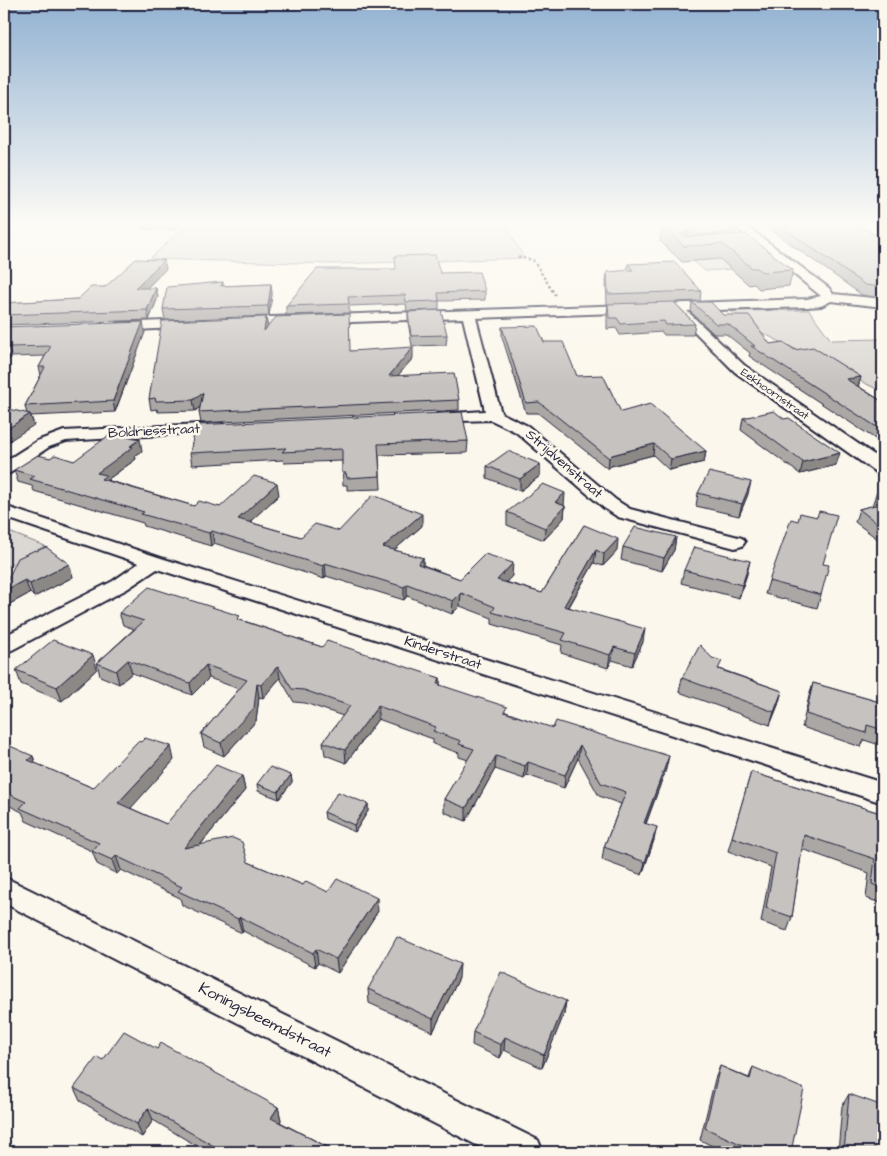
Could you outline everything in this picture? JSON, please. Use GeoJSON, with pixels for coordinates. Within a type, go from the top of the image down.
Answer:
{"type":"FeatureCollection","features":[{"type":"Feature","properties":{"kind":"street"},"geometry":{"type":"LineString","coordinates":[[809,279],[825,291],[828,297]]}},
{"type":"Feature","properties":{"kind":"street"},"geometry":{"type":"LineString","coordinates":[[225,322],[677,306],[806,304],[821,302],[828,297],[883,303]]}},
{"type":"Feature","properties":{"kind":"street","name":"Eekhoornstraat"},"geometry":{"type":"LineString","coordinates":[[677,306],[689,322],[740,369],[883,469]]}},
{"type":"Feature","properties":{"kind":"street"},"geometry":{"type":"LineString","coordinates":[[422,419],[492,415],[492,404],[468,314]]}},
{"type":"Feature","properties":{"kind":"street"},"geometry":{"type":"LineString","coordinates":[[100,327],[196,324]]}},
{"type":"Feature","properties":{"kind":"street","name":"Strijdvenstraat"},"geometry":{"type":"LineString","coordinates":[[492,415],[522,429],[610,504],[624,513],[735,542]]}},
{"type":"Feature","properties":{"kind":"street","name":"Boldriesstraat"},"geometry":{"type":"LineString","coordinates":[[4,469],[43,444],[64,436],[236,428]]}},
{"type":"Feature","properties":{"kind":"street","name":"Kinderstraat"},"geometry":{"type":"LineString","coordinates":[[4,511],[154,562],[883,793]]}},
{"type":"Feature","properties":{"kind":"street"},"geometry":{"type":"LineString","coordinates":[[4,645],[120,585],[154,562]]}},
{"type":"Feature","properties":{"kind":"street","name":"Koningsbeemdstraat"},"geometry":{"type":"LineString","coordinates":[[4,889],[526,1152]]}},
{"type":"Feature","properties":{"kind":"path"},"geometry":{"type":"LineString","coordinates":[[545,279],[565,310]]}},
{"type":"Feature","properties":{"kind":"shaded area"},"geometry":{"type":"Polygon","coordinates":[[[809,310],[831,340],[883,339],[883,392],[744,324],[731,311],[809,310]]]}},
{"type":"Feature","properties":{"kind":"shaded area"},"geometry":{"type":"Polygon","coordinates":[[[4,530],[45,546],[4,568],[4,530]]]}},
{"type":"Feature","properties":{"kind":"building"},"geometry":{"type":"Polygon","coordinates":[[[114,279],[144,279],[135,288],[156,288],[147,310],[4,315],[4,303],[78,299],[91,287],[105,287],[114,279]]]}},
{"type":"Feature","properties":{"kind":"building"},"geometry":{"type":"Polygon","coordinates":[[[309,279],[481,279],[485,291],[438,293],[439,301],[406,302],[405,295],[348,297],[349,304],[286,306],[309,279]]]}},
{"type":"Feature","properties":{"kind":"building"},"geometry":{"type":"Polygon","coordinates":[[[607,279],[690,279],[701,291],[608,294],[607,279]]]}},
{"type":"Feature","properties":{"kind":"building"},"geometry":{"type":"Polygon","coordinates":[[[856,279],[883,279],[883,287],[865,285],[856,279]]]}},
{"type":"Feature","properties":{"kind":"building"},"geometry":{"type":"Polygon","coordinates":[[[223,282],[221,286],[271,284],[268,306],[163,309],[167,287],[223,282]]]}},
{"type":"Feature","properties":{"kind":"building"},"geometry":{"type":"Polygon","coordinates":[[[674,302],[695,324],[666,325],[664,321],[621,324],[617,318],[609,318],[608,304],[674,302]]]}},
{"type":"Feature","properties":{"kind":"building"},"geometry":{"type":"Polygon","coordinates":[[[692,302],[711,302],[723,315],[749,315],[770,344],[783,342],[795,350],[813,347],[861,377],[846,379],[883,402],[883,431],[751,346],[755,346],[728,324],[716,324],[692,302]]]}},
{"type":"Feature","properties":{"kind":"building"},"geometry":{"type":"Polygon","coordinates":[[[441,310],[447,335],[411,336],[408,312],[441,310]]]}},
{"type":"Feature","properties":{"kind":"building"},"geometry":{"type":"Polygon","coordinates":[[[349,314],[350,351],[413,347],[389,376],[454,373],[459,400],[199,412],[203,393],[193,400],[156,401],[155,398],[149,399],[162,321],[266,317],[264,331],[276,317],[349,314]]]}},
{"type":"Feature","properties":{"kind":"building"},"geometry":{"type":"Polygon","coordinates":[[[143,322],[113,401],[25,406],[45,367],[39,367],[51,346],[8,347],[4,353],[4,327],[143,322]]]}},
{"type":"Feature","properties":{"kind":"building"},"geometry":{"type":"Polygon","coordinates":[[[537,326],[544,342],[563,342],[577,376],[603,375],[621,412],[650,404],[706,451],[671,459],[654,444],[612,455],[609,458],[539,402],[526,403],[502,327],[537,326]]]}},
{"type":"Feature","properties":{"kind":"building"},"geometry":{"type":"Polygon","coordinates":[[[4,408],[30,414],[4,431],[4,408]]]}},
{"type":"Feature","properties":{"kind":"building"},"geometry":{"type":"Polygon","coordinates":[[[774,411],[784,419],[789,418],[840,453],[803,462],[743,418],[774,411]]]}},
{"type":"Feature","properties":{"kind":"building"},"geometry":{"type":"Polygon","coordinates":[[[462,412],[468,441],[378,444],[380,476],[347,478],[346,473],[342,473],[342,449],[282,452],[286,448],[190,453],[196,425],[462,412]]]}},
{"type":"Feature","properties":{"kind":"building"},"geometry":{"type":"Polygon","coordinates":[[[112,433],[140,439],[130,446],[133,447],[97,473],[106,475],[101,479],[194,506],[199,501],[220,507],[254,476],[277,483],[238,519],[301,537],[315,524],[339,531],[373,495],[422,514],[383,547],[423,558],[418,564],[460,579],[485,554],[513,563],[497,580],[542,593],[584,525],[618,539],[604,554],[596,550],[564,606],[645,629],[635,653],[614,647],[610,655],[562,640],[566,633],[492,612],[495,607],[461,593],[453,601],[407,584],[404,587],[325,563],[323,566],[212,531],[209,533],[141,514],[144,512],[30,479],[35,476],[14,470],[38,455],[50,458],[55,455],[74,461],[112,433]]]}},
{"type":"Feature","properties":{"kind":"building"},"geometry":{"type":"Polygon","coordinates":[[[508,451],[540,464],[520,479],[487,466],[508,451]]]}},
{"type":"Feature","properties":{"kind":"building"},"geometry":{"type":"Polygon","coordinates":[[[709,472],[751,482],[742,504],[698,493],[709,472]]]}},
{"type":"Feature","properties":{"kind":"building"},"geometry":{"type":"Polygon","coordinates":[[[543,484],[565,493],[555,502],[565,506],[545,528],[507,512],[543,484]]]}},
{"type":"Feature","properties":{"kind":"building"},"geometry":{"type":"Polygon","coordinates":[[[883,484],[883,500],[876,494],[883,484]]]}},
{"type":"Feature","properties":{"kind":"building"},"geometry":{"type":"Polygon","coordinates":[[[883,503],[883,528],[859,509],[883,503]]]}},
{"type":"Feature","properties":{"kind":"building"},"geometry":{"type":"Polygon","coordinates":[[[819,511],[837,515],[823,564],[829,565],[821,595],[769,581],[791,519],[798,521],[800,513],[817,517],[819,511]]]}},
{"type":"Feature","properties":{"kind":"building"},"geometry":{"type":"Polygon","coordinates":[[[635,527],[676,537],[664,558],[623,547],[635,527]]]}},
{"type":"Feature","properties":{"kind":"building"},"geometry":{"type":"Polygon","coordinates":[[[46,547],[69,564],[30,584],[25,580],[4,591],[4,587],[18,558],[46,547]]]}},
{"type":"Feature","properties":{"kind":"building"},"geometry":{"type":"Polygon","coordinates":[[[694,547],[750,561],[742,585],[684,570],[694,547]]]}},
{"type":"Feature","properties":{"kind":"building"},"geometry":{"type":"Polygon","coordinates":[[[149,587],[240,616],[237,619],[322,647],[327,641],[440,678],[437,684],[507,707],[504,712],[553,728],[556,721],[669,756],[644,823],[657,827],[645,862],[604,847],[626,792],[601,783],[580,745],[565,775],[528,762],[525,766],[496,756],[466,808],[444,799],[474,749],[459,744],[461,741],[433,731],[436,727],[378,706],[345,750],[323,742],[350,706],[304,690],[292,689],[278,666],[261,685],[257,684],[254,708],[221,743],[201,734],[247,680],[206,665],[190,683],[128,660],[116,671],[97,663],[144,621],[119,613],[149,587]]]}},
{"type":"Feature","properties":{"kind":"building"},"geometry":{"type":"Polygon","coordinates":[[[53,640],[93,655],[57,687],[16,670],[53,640]]]}},
{"type":"Feature","properties":{"kind":"building"},"geometry":{"type":"Polygon","coordinates":[[[700,645],[712,658],[722,661],[718,669],[782,691],[774,712],[682,678],[700,645]]]}},
{"type":"Feature","properties":{"kind":"building"},"geometry":{"type":"Polygon","coordinates":[[[813,683],[883,703],[883,730],[867,725],[866,733],[806,714],[813,683]]]}},
{"type":"Feature","properties":{"kind":"building"},"geometry":{"type":"Polygon","coordinates":[[[145,738],[171,746],[118,803],[166,824],[216,765],[242,776],[184,848],[233,838],[242,842],[248,862],[303,885],[306,881],[328,892],[337,879],[377,898],[336,959],[316,949],[313,953],[240,917],[238,919],[178,891],[182,887],[116,856],[112,860],[92,851],[99,843],[20,808],[26,802],[4,792],[4,752],[10,746],[33,756],[28,760],[93,788],[138,741],[141,742],[145,738]]]}},
{"type":"Feature","properties":{"kind":"building"},"geometry":{"type":"Polygon","coordinates":[[[270,767],[291,775],[278,792],[257,784],[270,767]]]}},
{"type":"Feature","properties":{"kind":"building"},"geometry":{"type":"Polygon","coordinates":[[[751,772],[883,814],[883,888],[872,884],[875,859],[804,835],[792,917],[766,908],[776,853],[732,837],[751,772]]]}},
{"type":"Feature","properties":{"kind":"building"},"geometry":{"type":"Polygon","coordinates":[[[338,792],[368,804],[354,825],[324,812],[338,792]]]}},
{"type":"Feature","properties":{"kind":"building"},"geometry":{"type":"Polygon","coordinates":[[[397,937],[460,964],[433,1019],[368,989],[397,937]]]}},
{"type":"Feature","properties":{"kind":"building"},"geometry":{"type":"Polygon","coordinates":[[[501,972],[566,1001],[544,1055],[505,1037],[501,1045],[473,1032],[501,972]]]}},
{"type":"Feature","properties":{"kind":"building"},"geometry":{"type":"Polygon","coordinates":[[[124,1031],[157,1049],[161,1043],[278,1107],[271,1118],[337,1152],[224,1152],[148,1108],[137,1124],[74,1088],[97,1057],[103,1060],[124,1031]]]}},
{"type":"Feature","properties":{"kind":"building"},"geometry":{"type":"Polygon","coordinates":[[[720,1066],[750,1079],[753,1067],[804,1089],[791,1152],[758,1152],[705,1128],[720,1066]]]}},
{"type":"Feature","properties":{"kind":"building"},"geometry":{"type":"Polygon","coordinates":[[[849,1094],[883,1106],[883,1152],[844,1152],[849,1094]]]}},
{"type":"Feature","properties":{"kind":"building"},"geometry":{"type":"Polygon","coordinates":[[[351,1147],[361,1152],[348,1152],[351,1147]]]}}]}
